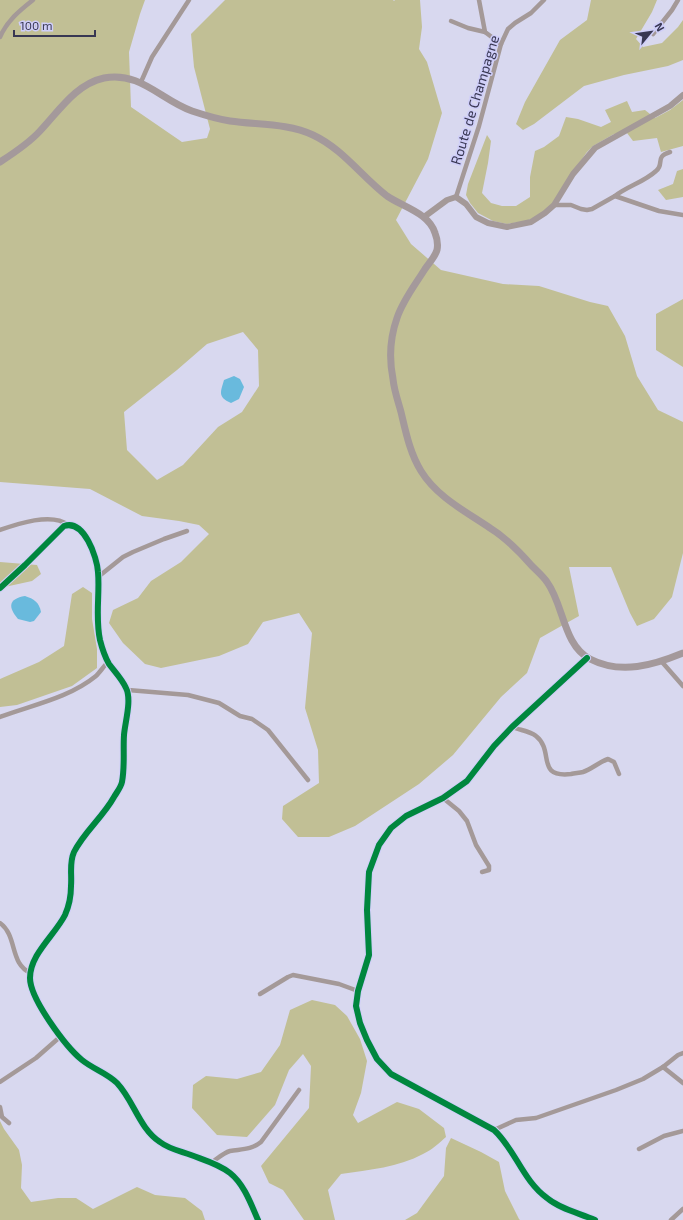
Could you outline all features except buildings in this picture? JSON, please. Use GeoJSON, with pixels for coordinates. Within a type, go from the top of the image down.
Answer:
{"type":"FeatureCollection","features":[{"type":"Feature","properties":{"kind":"main road"},"geometry":{"type":"LineString","coordinates":[[0,162],[13,154],[38,134],[64,104],[78,91],[90,83],[101,79],[114,77],[125,77],[141,82],[179,106],[198,113],[226,121],[291,128],[309,133],[323,140],[340,153],[387,196],[424,217],[431,224],[435,232],[437,248],[404,301],[396,318],[390,353],[393,381],[409,448],[421,472],[438,493],[511,543],[547,582],[557,600],[569,634],[575,646],[587,658],[603,665],[639,667],[662,662],[683,653]]}},
{"type":"Feature","properties":{"kind":"street"},"geometry":{"type":"LineString","coordinates":[[0,37],[7,23],[12,17],[33,0]]}},
{"type":"Feature","properties":{"kind":"street"},"geometry":{"type":"LineString","coordinates":[[141,82],[152,57],[189,0]]}},
{"type":"Feature","properties":{"kind":"street"},"geometry":{"type":"LineString","coordinates":[[479,0],[485,32]]}},
{"type":"Feature","properties":{"kind":"street","name":"Route de Champagne"},"geometry":{"type":"LineString","coordinates":[[456,197],[479,126],[501,44],[508,29],[531,13],[544,0]]}},
{"type":"Feature","properties":{"kind":"street"},"geometry":{"type":"LineString","coordinates":[[653,34],[664,22],[678,0]]}},
{"type":"Feature","properties":{"kind":"street"},"geometry":{"type":"LineString","coordinates":[[451,21],[468,28],[485,32],[501,44]]}},
{"type":"Feature","properties":{"kind":"street"},"geometry":{"type":"LineString","coordinates":[[424,217],[447,200],[456,197],[466,204],[476,217],[482,221],[499,226],[515,226],[531,222],[554,205],[574,174],[594,148],[670,106],[683,95]]}},
{"type":"Feature","properties":{"kind":"street"},"geometry":{"type":"LineString","coordinates":[[554,205],[571,205],[581,209],[592,209],[615,196],[622,190],[646,178],[657,170],[663,154],[670,152]]}},
{"type":"Feature","properties":{"kind":"street"},"geometry":{"type":"LineString","coordinates":[[615,196],[659,211],[683,215]]}},
{"type":"Feature","properties":{"kind":"street"},"geometry":{"type":"LineString","coordinates":[[0,530],[13,525],[52,518],[79,528],[90,544],[97,560],[98,630],[101,643],[108,662],[128,690],[128,706],[124,735],[124,770],[121,785],[107,810],[85,836],[74,852],[71,860],[70,872],[70,901],[65,915],[34,962],[30,977],[31,986],[38,1003],[61,1036],[79,1058],[89,1065],[104,1072],[119,1084],[144,1126],[158,1141],[175,1150],[211,1163],[230,1173],[239,1182],[258,1220]]}},
{"type":"Feature","properties":{"kind":"street"},"geometry":{"type":"LineString","coordinates":[[0,588],[54,535],[64,526],[68,525]]}},
{"type":"Feature","properties":{"kind":"street"},"geometry":{"type":"LineString","coordinates":[[98,577],[128,554],[158,541],[187,531]]}},
{"type":"Feature","properties":{"kind":"street"},"geometry":{"type":"LineString","coordinates":[[587,658],[512,727],[494,746],[467,781],[443,798],[406,816],[391,828],[379,845],[368,872],[367,910],[369,955],[358,992],[356,1006],[360,1023],[377,1059],[391,1074],[494,1130],[504,1138],[533,1184],[546,1198],[595,1220]]}},
{"type":"Feature","properties":{"kind":"street"},"geometry":{"type":"LineString","coordinates":[[0,717],[50,701],[78,687],[96,676],[108,662]]}},
{"type":"Feature","properties":{"kind":"street"},"geometry":{"type":"LineString","coordinates":[[662,662],[683,686]]}},
{"type":"Feature","properties":{"kind":"street"},"geometry":{"type":"LineString","coordinates":[[128,690],[188,695],[219,703],[240,716],[252,720],[268,730],[308,780]]}},
{"type":"Feature","properties":{"kind":"street"},"geometry":{"type":"LineString","coordinates":[[512,727],[532,734],[540,740],[549,769],[556,774],[584,772],[596,764],[608,759],[614,762],[619,774]]}},
{"type":"Feature","properties":{"kind":"street"},"geometry":{"type":"LineString","coordinates":[[443,798],[459,811],[467,821],[476,845],[489,866],[489,870],[482,872]]}},
{"type":"Feature","properties":{"kind":"street"},"geometry":{"type":"LineString","coordinates":[[0,923],[10,935],[20,965],[24,970],[31,973]]}},
{"type":"Feature","properties":{"kind":"street"},"geometry":{"type":"LineString","coordinates":[[260,994],[293,975],[339,984],[358,992]]}},
{"type":"Feature","properties":{"kind":"street"},"geometry":{"type":"LineString","coordinates":[[0,1082],[47,1050],[61,1036]]}},
{"type":"Feature","properties":{"kind":"street"},"geometry":{"type":"LineString","coordinates":[[494,1130],[516,1120],[536,1118],[616,1090],[643,1079],[683,1053]]}},
{"type":"Feature","properties":{"kind":"street"},"geometry":{"type":"LineString","coordinates":[[662,1067],[683,1083]]}},
{"type":"Feature","properties":{"kind":"street"},"geometry":{"type":"LineString","coordinates":[[211,1163],[226,1153],[246,1150],[261,1142],[299,1090]]}},
{"type":"Feature","properties":{"kind":"street"},"geometry":{"type":"LineString","coordinates":[[0,1107],[2,1117],[9,1124]]}},
{"type":"Feature","properties":{"kind":"street"},"geometry":{"type":"LineString","coordinates":[[639,1149],[664,1136],[683,1132]]}},
{"type":"Feature","properties":{"kind":"street"},"geometry":{"type":"LineString","coordinates":[[671,1220],[683,1209]]}},
{"type":"Feature","properties":{"kind":"shaded area"},"geometry":{"type":"Polygon","coordinates":[[[0,0],[145,0],[129,52],[131,107],[182,142],[207,138],[210,129],[194,67],[191,34],[225,0],[420,0],[422,27],[419,49],[427,62],[442,113],[428,159],[396,220],[411,244],[441,270],[503,284],[539,286],[608,306],[625,336],[637,376],[658,410],[683,422],[683,553],[672,597],[654,619],[637,626],[611,567],[569,567],[579,616],[540,638],[527,673],[501,697],[453,755],[419,784],[355,826],[329,837],[298,837],[282,819],[283,806],[319,783],[318,750],[305,708],[312,633],[299,613],[263,622],[248,644],[219,656],[161,668],[145,664],[123,643],[109,623],[113,610],[138,598],[151,581],[181,562],[209,534],[199,525],[142,516],[90,489],[0,482],[0,0]],[[243,332],[207,344],[124,412],[127,450],[157,480],[183,465],[218,427],[242,412],[259,386],[258,350],[243,332]]]}},
{"type":"Feature","properties":{"kind":"shaded area"},"geometry":{"type":"Polygon","coordinates":[[[591,0],[657,0],[652,12],[636,39],[643,47],[662,43],[683,20],[683,60],[668,66],[624,75],[584,86],[534,124],[523,130],[516,124],[525,102],[560,40],[587,20],[591,0]]]}},
{"type":"Feature","properties":{"kind":"shaded area"},"geometry":{"type":"Polygon","coordinates":[[[683,100],[683,146],[661,152],[657,138],[633,141],[627,133],[614,134],[593,146],[587,152],[553,203],[538,216],[526,221],[507,224],[493,221],[478,213],[466,195],[468,184],[487,135],[491,141],[482,193],[491,203],[502,206],[516,206],[530,197],[530,177],[535,151],[544,147],[559,136],[566,117],[578,119],[601,127],[611,122],[605,110],[627,101],[632,112],[645,110],[655,118],[670,110],[683,100]]]}},
{"type":"Feature","properties":{"kind":"shaded area"},"geometry":{"type":"Polygon","coordinates":[[[683,169],[683,197],[666,200],[658,190],[673,184],[677,171],[683,169]]]}},
{"type":"Feature","properties":{"kind":"shaded area"},"geometry":{"type":"Polygon","coordinates":[[[683,299],[683,367],[656,350],[656,314],[683,299]]]}},
{"type":"Feature","properties":{"kind":"shaded area"},"geometry":{"type":"Polygon","coordinates":[[[0,562],[37,565],[41,574],[32,581],[0,588],[0,562]]]}},
{"type":"Feature","properties":{"kind":"shaded area"},"geometry":{"type":"Polygon","coordinates":[[[83,587],[92,593],[92,619],[97,649],[97,668],[72,686],[17,705],[0,707],[0,679],[39,662],[64,646],[72,594],[83,587]]]}},
{"type":"Feature","properties":{"kind":"shaded area"},"geometry":{"type":"Polygon","coordinates":[[[312,1000],[335,1005],[347,1016],[360,1039],[367,1061],[361,1093],[353,1115],[358,1123],[397,1102],[419,1109],[444,1128],[446,1137],[426,1152],[404,1162],[341,1174],[328,1190],[335,1220],[304,1220],[283,1190],[269,1183],[261,1166],[309,1108],[311,1066],[303,1054],[289,1070],[275,1105],[247,1137],[217,1135],[192,1108],[193,1085],[206,1076],[237,1079],[261,1072],[280,1045],[290,1010],[312,1000]]]}},
{"type":"Feature","properties":{"kind":"shaded area"},"geometry":{"type":"Polygon","coordinates":[[[0,1121],[19,1150],[22,1165],[21,1188],[31,1202],[58,1198],[76,1198],[93,1209],[137,1187],[155,1195],[185,1198],[202,1211],[205,1220],[0,1220],[0,1121]]]}},
{"type":"Feature","properties":{"kind":"shaded area"},"geometry":{"type":"Polygon","coordinates":[[[451,1138],[499,1162],[505,1191],[520,1220],[405,1220],[417,1213],[444,1176],[446,1148],[451,1138]]]}},
{"type":"Feature","properties":{"kind":"water"},"geometry":{"type":"Polygon","coordinates":[[[234,376],[240,379],[244,387],[239,399],[231,403],[222,396],[221,391],[224,380],[234,376]]]}},
{"type":"Feature","properties":{"kind":"water"},"geometry":{"type":"Polygon","coordinates":[[[25,596],[36,601],[39,606],[41,612],[34,621],[30,622],[18,619],[12,611],[11,604],[13,601],[19,597],[25,596]]]}},
{"type":"Feature","properties":{"kind":"cycle path"},"geometry":{"type":"LineString","coordinates":[[0,588],[64,526],[71,525],[78,528],[88,541],[97,565],[98,623],[100,640],[109,664],[128,693],[128,711],[124,735],[123,776],[121,784],[110,804],[83,838],[72,856],[69,904],[61,922],[38,953],[31,969],[30,978],[36,998],[50,1022],[75,1054],[86,1063],[109,1076],[123,1090],[142,1122],[153,1136],[160,1142],[175,1150],[211,1162],[230,1173],[243,1188],[258,1220]]}},
{"type":"Feature","properties":{"kind":"cycle path"},"geometry":{"type":"LineString","coordinates":[[587,658],[512,727],[494,746],[467,781],[443,798],[406,816],[391,828],[379,845],[369,872],[367,910],[369,955],[358,991],[356,1006],[360,1023],[367,1040],[377,1059],[391,1074],[494,1130],[508,1146],[525,1174],[539,1191],[552,1202],[595,1220]]}}]}
